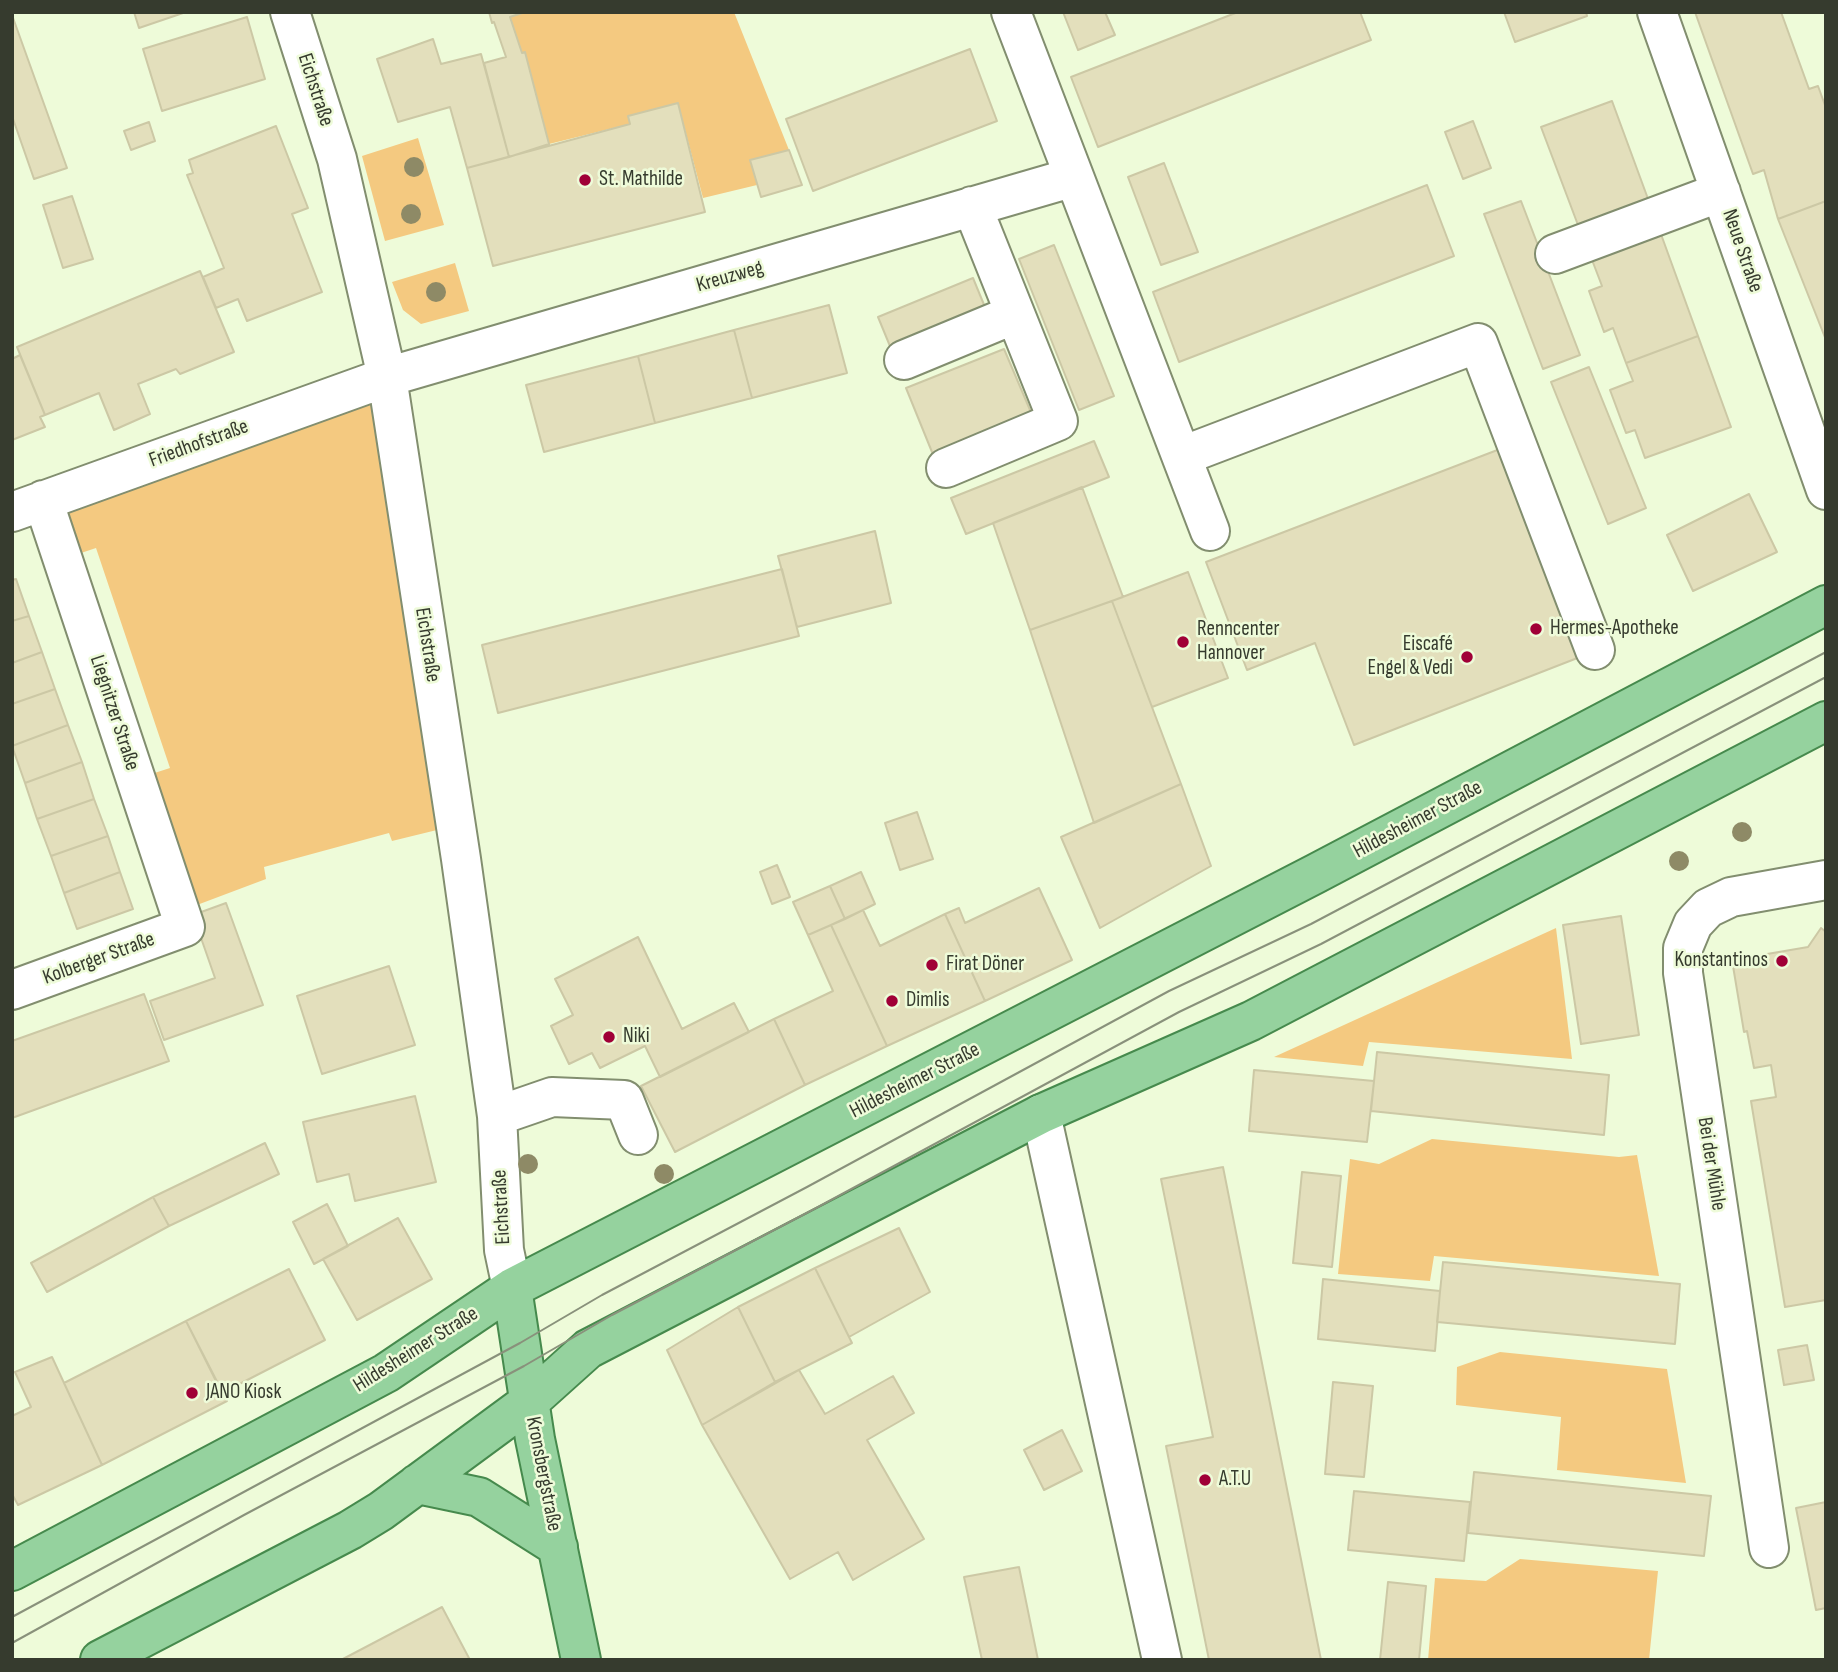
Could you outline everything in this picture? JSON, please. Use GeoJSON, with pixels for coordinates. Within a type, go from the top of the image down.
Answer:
{"type":"FeatureCollection","features":[{"type":"Feature","properties":{"kind":"main road","name":"Hildesheimer Straße"},"geometry":{"type":"LineString","coordinates":[[12,1571],[386,1373],[512,1288],[1315,874],[1826,605]]}},
{"type":"Feature","properties":{"kind":"main road"},"geometry":{"type":"LineString","coordinates":[[100,1660],[350,1530],[529,1402],[588,1349],[1041,1114],[1251,1020],[1826,721]]}},
{"type":"Feature","properties":{"kind":"main road","name":"Kronsbergstraße"},"geometry":{"type":"LineString","coordinates":[[512,1288],[529,1402],[581,1660]]}},
{"type":"Feature","properties":{"kind":"main road"},"geometry":{"type":"LineString","coordinates":[[417,1484],[479,1497],[558,1547]]}},
{"type":"Feature","properties":{"kind":"street","name":"Eichstraße"},"geometry":{"type":"LineString","coordinates":[[290,12],[337,159],[387,377],[497,1116],[504,1250],[512,1288]]}},
{"type":"Feature","properties":{"kind":"street"},"geometry":{"type":"LineString","coordinates":[[1011,12],[1210,531]]}},
{"type":"Feature","properties":{"kind":"street","name":"Neue Straße"},"geometry":{"type":"LineString","coordinates":[[1657,12],[1826,490]]}},
{"type":"Feature","properties":{"kind":"street","name":"Kreuzweg"},"geometry":{"type":"LineString","coordinates":[[387,377],[1074,177]]}},
{"type":"Feature","properties":{"kind":"street"},"geometry":{"type":"LineString","coordinates":[[1555,254],[1721,192]]}},
{"type":"Feature","properties":{"kind":"street"},"geometry":{"type":"LineString","coordinates":[[946,468],[1058,421],[972,206]]}},
{"type":"Feature","properties":{"kind":"street"},"geometry":{"type":"LineString","coordinates":[[904,360],[1015,314]]}},
{"type":"Feature","properties":{"kind":"street"},"geometry":{"type":"LineString","coordinates":[[1182,456],[1478,343],[1595,650]]}},
{"type":"Feature","properties":{"kind":"street","name":"Friedhofstraße"},"geometry":{"type":"LineString","coordinates":[[27,506],[387,377]]}},
{"type":"Feature","properties":{"kind":"street","name":"Liegnitzer Straße"},"geometry":{"type":"LineString","coordinates":[[27,506],[185,927]]}},
{"type":"Feature","properties":{"kind":"street","name":"Bei der Mühle"},"geometry":{"type":"LineString","coordinates":[[1769,1548],[1683,972],[1683,948],[1693,925],[1708,908],[1720,902],[1731,897],[1826,880]]}},
{"type":"Feature","properties":{"kind":"street","name":"Kolberger Straße"},"geometry":{"type":"LineString","coordinates":[[12,990],[185,927]]}},
{"type":"Feature","properties":{"kind":"street"},"geometry":{"type":"LineString","coordinates":[[497,1116],[552,1097],[624,1100],[638,1135]]}},
{"type":"Feature","properties":{"kind":"street"},"geometry":{"type":"LineString","coordinates":[[1041,1114],[1161,1660]]}},
{"type":"Feature","properties":{"kind":"shaded area"},"geometry":{"type":"Polygon","coordinates":[[[525,12],[734,12],[789,150],[750,160],[757,185],[703,198],[678,103],[629,116],[630,124],[549,144],[525,53],[522,53],[510,17],[525,12]]]}},
{"type":"Feature","properties":{"kind":"shaded area"},"geometry":{"type":"Polygon","coordinates":[[[418,138],[444,225],[385,241],[362,156],[418,138]]]}},
{"type":"Feature","properties":{"kind":"shaded area"},"geometry":{"type":"Polygon","coordinates":[[[455,263],[469,311],[421,324],[403,310],[392,282],[455,263]]]}},
{"type":"Feature","properties":{"kind":"shaded area"},"geometry":{"type":"Polygon","coordinates":[[[379,385],[441,829],[392,841],[389,833],[264,867],[266,879],[181,911],[139,778],[170,768],[96,548],[66,558],[51,511],[379,385]]]}},
{"type":"Feature","properties":{"kind":"shaded area"},"geometry":{"type":"Polygon","coordinates":[[[1556,928],[1572,1059],[1369,1042],[1363,1066],[1274,1057],[1556,928]]]}},
{"type":"Feature","properties":{"kind":"shaded area"},"geometry":{"type":"Polygon","coordinates":[[[1432,1139],[1619,1157],[1637,1155],[1659,1276],[1434,1256],[1430,1281],[1338,1274],[1350,1159],[1379,1164],[1432,1139]]]}},
{"type":"Feature","properties":{"kind":"shaded area"},"geometry":{"type":"Polygon","coordinates":[[[1500,1352],[1667,1369],[1686,1483],[1557,1470],[1561,1417],[1456,1405],[1457,1367],[1500,1352]]]}},
{"type":"Feature","properties":{"kind":"shaded area"},"geometry":{"type":"Polygon","coordinates":[[[1520,1559],[1658,1571],[1649,1660],[1428,1660],[1435,1578],[1486,1581],[1520,1559]]]}},
{"type":"Feature","properties":{"kind":"building"},"geometry":{"type":"Polygon","coordinates":[[[134,12],[186,12],[139,28],[134,12]]]}},
{"type":"Feature","properties":{"kind":"building"},"geometry":{"type":"Polygon","coordinates":[[[489,12],[525,12],[510,17],[522,53],[525,52],[549,144],[509,157],[484,63],[506,57],[489,12]]]}},
{"type":"Feature","properties":{"kind":"building"},"geometry":{"type":"Polygon","coordinates":[[[1063,12],[1105,12],[1115,35],[1078,50],[1063,12]]]}},
{"type":"Feature","properties":{"kind":"building"},"geometry":{"type":"Polygon","coordinates":[[[1238,12],[1360,12],[1371,40],[1098,147],[1071,77],[1238,12]]]}},
{"type":"Feature","properties":{"kind":"building"},"geometry":{"type":"Polygon","coordinates":[[[1504,12],[1586,12],[1587,16],[1515,42],[1504,12]]]}},
{"type":"Feature","properties":{"kind":"building"},"geometry":{"type":"Polygon","coordinates":[[[1695,12],[1781,12],[1809,89],[1818,86],[1826,108],[1826,201],[1778,219],[1764,170],[1753,174],[1695,12]]]}},
{"type":"Feature","properties":{"kind":"building"},"geometry":{"type":"Polygon","coordinates":[[[12,15],[67,168],[34,179],[12,116],[12,15]]]}},
{"type":"Feature","properties":{"kind":"building"},"geometry":{"type":"Polygon","coordinates":[[[247,17],[265,79],[162,111],[143,49],[247,17]]]}},
{"type":"Feature","properties":{"kind":"building"},"geometry":{"type":"Polygon","coordinates":[[[433,39],[441,64],[481,54],[509,157],[467,168],[450,107],[398,122],[377,59],[433,39]]]}},
{"type":"Feature","properties":{"kind":"building"},"geometry":{"type":"Polygon","coordinates":[[[970,49],[997,121],[813,191],[786,119],[970,49]]]}},
{"type":"Feature","properties":{"kind":"building"},"geometry":{"type":"Polygon","coordinates":[[[1612,101],[1651,207],[1581,233],[1541,127],[1612,101]]]}},
{"type":"Feature","properties":{"kind":"building","name":"St. Mathilde"},"geometry":{"type":"Polygon","coordinates":[[[678,103],[705,212],[493,266],[467,168],[630,124],[628,116],[678,103]]]}},
{"type":"Feature","properties":{"kind":"building"},"geometry":{"type":"Polygon","coordinates":[[[1473,121],[1491,168],[1463,179],[1445,132],[1473,121]]]}},
{"type":"Feature","properties":{"kind":"building"},"geometry":{"type":"Polygon","coordinates":[[[149,122],[155,141],[131,150],[124,131],[149,122]]]}},
{"type":"Feature","properties":{"kind":"building"},"geometry":{"type":"Polygon","coordinates":[[[276,126],[308,208],[292,214],[322,292],[247,321],[238,299],[216,308],[203,277],[224,268],[187,175],[193,173],[189,160],[276,126]]]}},
{"type":"Feature","properties":{"kind":"building"},"geometry":{"type":"Polygon","coordinates":[[[789,150],[802,185],[761,197],[750,160],[789,150]]]}},
{"type":"Feature","properties":{"kind":"building"},"geometry":{"type":"Polygon","coordinates":[[[1164,163],[1198,252],[1161,265],[1128,177],[1164,163]]]}},
{"type":"Feature","properties":{"kind":"building"},"geometry":{"type":"Polygon","coordinates":[[[1427,185],[1454,256],[1179,362],[1153,292],[1427,185]]]}},
{"type":"Feature","properties":{"kind":"building"},"geometry":{"type":"Polygon","coordinates":[[[72,196],[93,259],[63,268],[43,205],[72,196]]]}},
{"type":"Feature","properties":{"kind":"building"},"geometry":{"type":"Polygon","coordinates":[[[1521,201],[1580,355],[1543,369],[1484,214],[1521,201]]]}},
{"type":"Feature","properties":{"kind":"building"},"geometry":{"type":"Polygon","coordinates":[[[1826,201],[1826,340],[1778,219],[1826,201]]]}},
{"type":"Feature","properties":{"kind":"building"},"geometry":{"type":"Polygon","coordinates":[[[1658,226],[1698,336],[1626,363],[1613,328],[1604,332],[1589,291],[1602,286],[1589,252],[1658,226]]]}},
{"type":"Feature","properties":{"kind":"building"},"geometry":{"type":"Polygon","coordinates":[[[1054,245],[1114,396],[1079,410],[1019,259],[1054,245]]]}},
{"type":"Feature","properties":{"kind":"building"},"geometry":{"type":"Polygon","coordinates":[[[200,271],[234,352],[180,374],[176,369],[138,384],[150,414],[114,430],[99,393],[45,415],[17,347],[200,271]]]}},
{"type":"Feature","properties":{"kind":"building"},"geometry":{"type":"Polygon","coordinates":[[[973,278],[987,312],[892,351],[878,317],[973,278]]]}},
{"type":"Feature","properties":{"kind":"building"},"geometry":{"type":"Polygon","coordinates":[[[829,305],[847,373],[752,398],[734,330],[829,305]]]}},
{"type":"Feature","properties":{"kind":"building"},"geometry":{"type":"Polygon","coordinates":[[[734,330],[752,398],[655,423],[638,356],[734,330]]]}},
{"type":"Feature","properties":{"kind":"building"},"geometry":{"type":"Polygon","coordinates":[[[1698,336],[1731,427],[1645,458],[1635,430],[1626,433],[1610,390],[1633,381],[1626,363],[1698,336]]]}},
{"type":"Feature","properties":{"kind":"building"},"geometry":{"type":"Polygon","coordinates":[[[1004,349],[1033,417],[934,457],[906,388],[1004,349]]]}},
{"type":"Feature","properties":{"kind":"building"},"geometry":{"type":"Polygon","coordinates":[[[20,355],[45,415],[40,417],[45,427],[12,440],[12,359],[20,355]]]}},
{"type":"Feature","properties":{"kind":"building"},"geometry":{"type":"Polygon","coordinates":[[[638,356],[655,423],[544,452],[526,385],[638,356]]]}},
{"type":"Feature","properties":{"kind":"building"},"geometry":{"type":"Polygon","coordinates":[[[1589,367],[1646,508],[1608,524],[1551,382],[1589,367]]]}},
{"type":"Feature","properties":{"kind":"building"},"geometry":{"type":"Polygon","coordinates":[[[1094,441],[1109,477],[966,534],[951,498],[1094,441]]]}},
{"type":"Feature","properties":{"kind":"building"},"geometry":{"type":"Polygon","coordinates":[[[1500,449],[1580,657],[1354,745],[1315,643],[1247,670],[1206,562],[1500,449]]]}},
{"type":"Feature","properties":{"kind":"building"},"geometry":{"type":"Polygon","coordinates":[[[1082,487],[1123,597],[1030,630],[993,523],[1082,487]]]}},
{"type":"Feature","properties":{"kind":"building"},"geometry":{"type":"Polygon","coordinates":[[[1749,494],[1777,552],[1693,591],[1667,535],[1749,494]]]}},
{"type":"Feature","properties":{"kind":"building"},"geometry":{"type":"Polygon","coordinates":[[[875,531],[891,603],[797,627],[778,556],[875,531]]]}},
{"type":"Feature","properties":{"kind":"building"},"geometry":{"type":"Polygon","coordinates":[[[782,569],[799,636],[498,713],[482,645],[782,569]]]}},
{"type":"Feature","properties":{"kind":"building"},"geometry":{"type":"Polygon","coordinates":[[[1188,572],[1228,678],[1152,707],[1112,601],[1188,572]]]}},
{"type":"Feature","properties":{"kind":"building"},"geometry":{"type":"Polygon","coordinates":[[[16,579],[29,616],[12,621],[12,580],[16,579]]]}},
{"type":"Feature","properties":{"kind":"building"},"geometry":{"type":"Polygon","coordinates":[[[1112,601],[1181,784],[1094,823],[1030,630],[1112,601]]]}},
{"type":"Feature","properties":{"kind":"building"},"geometry":{"type":"Polygon","coordinates":[[[29,616],[42,652],[12,663],[12,621],[29,616]]]}},
{"type":"Feature","properties":{"kind":"building"},"geometry":{"type":"Polygon","coordinates":[[[42,652],[55,689],[12,704],[12,663],[42,652]]]}},
{"type":"Feature","properties":{"kind":"building"},"geometry":{"type":"Polygon","coordinates":[[[55,689],[68,725],[12,746],[12,704],[55,689]]]}},
{"type":"Feature","properties":{"kind":"building"},"geometry":{"type":"Polygon","coordinates":[[[68,725],[82,762],[25,783],[12,746],[68,725]]]}},
{"type":"Feature","properties":{"kind":"building"},"geometry":{"type":"Polygon","coordinates":[[[82,762],[94,799],[37,819],[25,783],[82,762]]]}},
{"type":"Feature","properties":{"kind":"building"},"geometry":{"type":"Polygon","coordinates":[[[1181,784],[1211,866],[1100,928],[1061,837],[1181,784]]]}},
{"type":"Feature","properties":{"kind":"building"},"geometry":{"type":"Polygon","coordinates":[[[94,799],[108,836],[51,856],[37,819],[94,799]]]}},
{"type":"Feature","properties":{"kind":"building"},"geometry":{"type":"Polygon","coordinates":[[[917,812],[933,859],[900,870],[885,823],[917,812]]]}},
{"type":"Feature","properties":{"kind":"building"},"geometry":{"type":"Polygon","coordinates":[[[108,836],[120,872],[64,893],[51,856],[108,836]]]}},
{"type":"Feature","properties":{"kind":"building"},"geometry":{"type":"Polygon","coordinates":[[[777,865],[790,897],[772,904],[760,872],[777,865]]]}},
{"type":"Feature","properties":{"kind":"building"},"geometry":{"type":"Polygon","coordinates":[[[120,872],[133,909],[77,929],[64,893],[120,872]]]}},
{"type":"Feature","properties":{"kind":"building"},"geometry":{"type":"Polygon","coordinates":[[[861,872],[875,904],[845,919],[830,886],[861,872]]]}},
{"type":"Feature","properties":{"kind":"building"},"geometry":{"type":"Polygon","coordinates":[[[830,886],[845,919],[808,935],[793,902],[830,886]]]}},
{"type":"Feature","properties":{"kind":"building"},"geometry":{"type":"Polygon","coordinates":[[[1039,888],[1072,960],[985,1001],[945,914],[959,908],[965,923],[1039,888]]]}},
{"type":"Feature","properties":{"kind":"building"},"geometry":{"type":"Polygon","coordinates":[[[226,903],[263,1005],[164,1040],[150,1001],[215,978],[193,915],[226,903]]]}},
{"type":"Feature","properties":{"kind":"building"},"geometry":{"type":"Polygon","coordinates":[[[863,910],[880,946],[945,914],[985,1001],[887,1046],[831,925],[863,910]]]}},
{"type":"Feature","properties":{"kind":"building"},"geometry":{"type":"Polygon","coordinates":[[[1621,916],[1639,1035],[1581,1044],[1563,925],[1621,916]]]}},
{"type":"Feature","properties":{"kind":"building"},"geometry":{"type":"Polygon","coordinates":[[[831,925],[887,1046],[805,1085],[774,1019],[833,991],[808,935],[831,925]]]}},
{"type":"Feature","properties":{"kind":"building"},"geometry":{"type":"Polygon","coordinates":[[[1821,928],[1826,932],[1826,1300],[1785,1307],[1751,1101],[1776,1097],[1771,1065],[1754,1068],[1747,1031],[1744,1032],[1732,960],[1808,947],[1821,928]]]}},
{"type":"Feature","properties":{"kind":"building"},"geometry":{"type":"Polygon","coordinates":[[[638,937],[682,1029],[734,1003],[749,1032],[660,1077],[645,1046],[600,1068],[592,1053],[569,1064],[551,1026],[573,1015],[555,979],[638,937]]]}},
{"type":"Feature","properties":{"kind":"building"},"geometry":{"type":"Polygon","coordinates":[[[389,966],[415,1045],[322,1074],[297,996],[389,966]]]}},
{"type":"Feature","properties":{"kind":"building"},"geometry":{"type":"Polygon","coordinates":[[[144,994],[169,1061],[12,1118],[12,1041],[144,994]]]}},
{"type":"Feature","properties":{"kind":"building"},"geometry":{"type":"Polygon","coordinates":[[[774,1019],[805,1085],[675,1152],[641,1086],[774,1019]]]}},
{"type":"Feature","properties":{"kind":"building"},"geometry":{"type":"Polygon","coordinates":[[[1377,1052],[1609,1075],[1604,1135],[1371,1111],[1377,1052]]]}},
{"type":"Feature","properties":{"kind":"building"},"geometry":{"type":"Polygon","coordinates":[[[1254,1070],[1374,1081],[1367,1142],[1249,1131],[1254,1070]]]}},
{"type":"Feature","properties":{"kind":"building"},"geometry":{"type":"Polygon","coordinates":[[[415,1096],[436,1182],[355,1201],[349,1174],[317,1182],[303,1122],[415,1096]]]}},
{"type":"Feature","properties":{"kind":"building"},"geometry":{"type":"Polygon","coordinates":[[[265,1143],[279,1174],[169,1226],[153,1197],[265,1143]]]}},
{"type":"Feature","properties":{"kind":"building"},"geometry":{"type":"Polygon","coordinates":[[[1223,1167],[1321,1660],[1209,1660],[1166,1446],[1213,1437],[1161,1179],[1223,1167]]]}},
{"type":"Feature","properties":{"kind":"building"},"geometry":{"type":"Polygon","coordinates":[[[1302,1172],[1341,1176],[1332,1267],[1293,1263],[1302,1172]]]}},
{"type":"Feature","properties":{"kind":"building"},"geometry":{"type":"Polygon","coordinates":[[[153,1197],[169,1226],[47,1292],[31,1263],[153,1197]]]}},
{"type":"Feature","properties":{"kind":"building"},"geometry":{"type":"Polygon","coordinates":[[[327,1204],[348,1246],[314,1264],[293,1222],[327,1204]]]}},
{"type":"Feature","properties":{"kind":"building"},"geometry":{"type":"Polygon","coordinates":[[[398,1218],[432,1279],[357,1320],[323,1259],[398,1218]]]}},
{"type":"Feature","properties":{"kind":"building"},"geometry":{"type":"Polygon","coordinates":[[[899,1228],[930,1292],[849,1337],[815,1268],[899,1228]]]}},
{"type":"Feature","properties":{"kind":"building"},"geometry":{"type":"Polygon","coordinates":[[[1443,1262],[1680,1284],[1675,1344],[1437,1322],[1443,1262]]]}},
{"type":"Feature","properties":{"kind":"building"},"geometry":{"type":"Polygon","coordinates":[[[815,1268],[852,1343],[775,1382],[738,1307],[815,1268]]]}},
{"type":"Feature","properties":{"kind":"building"},"geometry":{"type":"Polygon","coordinates":[[[289,1269],[325,1340],[222,1393],[186,1321],[289,1269]]]}},
{"type":"Feature","properties":{"kind":"building"},"geometry":{"type":"Polygon","coordinates":[[[1323,1279],[1440,1291],[1435,1351],[1318,1339],[1323,1279]]]}},
{"type":"Feature","properties":{"kind":"building"},"geometry":{"type":"Polygon","coordinates":[[[738,1307],[775,1382],[702,1425],[667,1350],[738,1307]]]}},
{"type":"Feature","properties":{"kind":"building"},"geometry":{"type":"Polygon","coordinates":[[[186,1321],[227,1401],[102,1465],[64,1383],[186,1321]]]}},
{"type":"Feature","properties":{"kind":"building"},"geometry":{"type":"Polygon","coordinates":[[[1807,1345],[1814,1380],[1784,1385],[1778,1350],[1807,1345]]]}},
{"type":"Feature","properties":{"kind":"building"},"geometry":{"type":"Polygon","coordinates":[[[52,1357],[102,1465],[18,1505],[12,1494],[12,1416],[31,1407],[15,1372],[52,1357]]]}},
{"type":"Feature","properties":{"kind":"building"},"geometry":{"type":"Polygon","coordinates":[[[799,1370],[825,1414],[893,1376],[914,1413],[867,1440],[924,1539],[853,1580],[838,1552],[790,1579],[702,1425],[799,1370]]]}},
{"type":"Feature","properties":{"kind":"building"},"geometry":{"type":"Polygon","coordinates":[[[1333,1382],[1373,1386],[1364,1477],[1325,1474],[1333,1382]]]}},
{"type":"Feature","properties":{"kind":"building"},"geometry":{"type":"Polygon","coordinates":[[[1062,1430],[1082,1471],[1044,1490],[1024,1450],[1062,1430]]]}},
{"type":"Feature","properties":{"kind":"building"},"geometry":{"type":"Polygon","coordinates":[[[1474,1472],[1711,1496],[1704,1556],[1468,1533],[1474,1472]]]}},
{"type":"Feature","properties":{"kind":"building"},"geometry":{"type":"Polygon","coordinates":[[[1354,1491],[1470,1502],[1464,1561],[1348,1550],[1354,1491]]]}},
{"type":"Feature","properties":{"kind":"building"},"geometry":{"type":"Polygon","coordinates":[[[1826,1502],[1826,1608],[1816,1610],[1796,1508],[1826,1502]]]}},
{"type":"Feature","properties":{"kind":"building"},"geometry":{"type":"Polygon","coordinates":[[[1019,1567],[1038,1660],[982,1660],[964,1577],[1019,1567]]]}},
{"type":"Feature","properties":{"kind":"building"},"geometry":{"type":"Polygon","coordinates":[[[1388,1582],[1426,1586],[1419,1660],[1380,1660],[1388,1582]]]}},
{"type":"Feature","properties":{"kind":"building"},"geometry":{"type":"Polygon","coordinates":[[[442,1607],[470,1660],[341,1660],[442,1607]]]}},
{"type":"Feature","properties":{"kind":"tram line"},"geometry":{"type":"LineString","coordinates":[[12,1617],[520,1343],[602,1295],[1169,991],[1311,924],[1826,652]]}},
{"type":"Feature","properties":{"kind":"tram line"},"geometry":{"type":"LineString","coordinates":[[12,1643],[244,1515],[524,1366],[612,1315],[1179,1012],[1321,944],[1826,677]]}},
{"type":"Feature","properties":{"kind":"place","name":"St. Mathilde"},"geometry":{"type":"Point","coordinates":[585,180]}},
{"type":"Feature","properties":{"kind":"place","name":"Hermes-Apotheke"},"geometry":{"type":"Point","coordinates":[1536,629]}},
{"type":"Feature","properties":{"kind":"place","name":"Renncenter Hannover"},"geometry":{"type":"Point","coordinates":[1183,642]}},
{"type":"Feature","properties":{"kind":"place","name":"Eiscafé Engel & Vedi"},"geometry":{"type":"Point","coordinates":[1467,657]}},
{"type":"Feature","properties":{"kind":"place","name":"Konstantinos"},"geometry":{"type":"Point","coordinates":[1782,961]}},
{"type":"Feature","properties":{"kind":"place","name":"Firat Döner"},"geometry":{"type":"Point","coordinates":[932,965]}},
{"type":"Feature","properties":{"kind":"place","name":"Dimlis"},"geometry":{"type":"Point","coordinates":[892,1001]}},
{"type":"Feature","properties":{"kind":"place","name":"Niki"},"geometry":{"type":"Point","coordinates":[609,1037]}},
{"type":"Feature","properties":{"kind":"place","name":"JANO Kiosk"},"geometry":{"type":"Point","coordinates":[192,1393]}},
{"type":"Feature","properties":{"kind":"place","name":"A.T.U"},"geometry":{"type":"Point","coordinates":[1205,1480]}}]}
